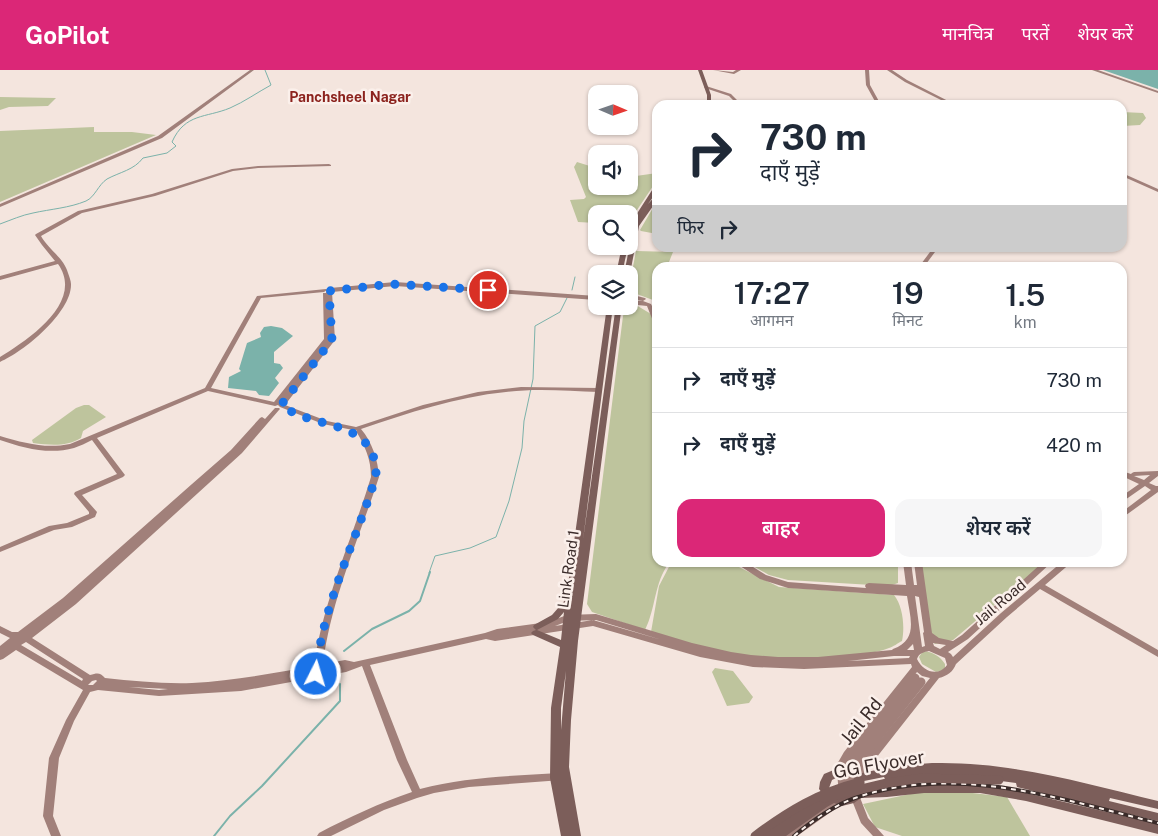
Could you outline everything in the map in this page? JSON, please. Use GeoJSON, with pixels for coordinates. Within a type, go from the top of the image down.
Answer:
{"type":"FeatureCollection","features":[{"type":"Feature","properties":{"kind":"main road"},"geometry":{"type":"LineString","coordinates":[[698,70],[706,87],[709,100]]}},
{"type":"Feature","properties":{"kind":"main road"},"geometry":{"type":"LineString","coordinates":[[698,70],[705,100]]}},
{"type":"Feature","properties":{"kind":"main road"},"geometry":{"type":"LineString","coordinates":[[638,216],[652,194]]}},
{"type":"Feature","properties":{"kind":"main road"},"geometry":{"type":"LineString","coordinates":[[628,265],[636,226],[652,203]]}},
{"type":"Feature","properties":{"kind":"main road","name":"Link Road 1"},"geometry":{"type":"LineString","coordinates":[[566,836],[556,708],[563,645],[571,621],[569,600],[610,315]]}},
{"type":"Feature","properties":{"kind":"main road","name":"Link Road 1"},"geometry":{"type":"LineString","coordinates":[[576,836],[560,777],[566,720],[571,621],[618,315]]}},
{"type":"Feature","properties":{"kind":"main road"},"geometry":{"type":"LineString","coordinates":[[563,645],[537,630],[555,617],[569,600]]}},
{"type":"Feature","properties":{"kind":"main road"},"geometry":{"type":"LineString","coordinates":[[778,836],[823,804],[875,774],[905,768],[978,767],[1040,778],[1158,806]]}},
{"type":"Feature","properties":{"kind":"main road","name":"GG Flyover"},"geometry":{"type":"LineString","coordinates":[[766,836],[824,798],[908,773],[953,772],[996,777]]}},
{"type":"Feature","properties":{"kind":"main road"},"geometry":{"type":"LineString","coordinates":[[849,790],[846,773],[830,774],[824,782],[824,789],[887,793],[933,788],[980,789],[1026,797],[1158,829]]}},
{"type":"Feature","properties":{"kind":"main road"},"geometry":{"type":"LineString","coordinates":[[996,777],[1158,810]]}},
{"type":"Feature","properties":{"kind":"main road"},"geometry":{"type":"LineString","coordinates":[[996,777],[1158,817]]}},
{"type":"Feature","properties":{"kind":"main road","name":"GG Flyover"},"geometry":{"type":"LineString","coordinates":[[755,836],[802,802],[821,792],[849,790]]}},
{"type":"Feature","properties":{"kind":"street"},"geometry":{"type":"LineString","coordinates":[[0,205],[166,134],[250,70]]}},
{"type":"Feature","properties":{"kind":"street"},"geometry":{"type":"LineString","coordinates":[[715,70],[734,73],[739,70]]}},
{"type":"Feature","properties":{"kind":"street"},"geometry":{"type":"LineString","coordinates":[[866,70],[868,85],[876,100]]}},
{"type":"Feature","properties":{"kind":"street"},"geometry":{"type":"LineString","coordinates":[[889,70],[944,100]]}},
{"type":"Feature","properties":{"kind":"street"},"geometry":{"type":"LineString","coordinates":[[1096,70],[1158,91]]}},
{"type":"Feature","properties":{"kind":"street"},"geometry":{"type":"LineString","coordinates":[[913,76],[916,86]]}},
{"type":"Feature","properties":{"kind":"street"},"geometry":{"type":"LineString","coordinates":[[706,87],[730,95],[735,100]]}},
{"type":"Feature","properties":{"kind":"street"},"geometry":{"type":"LineString","coordinates":[[0,360],[34,338],[58,312],[67,292],[68,284],[65,270],[38,235],[80,212],[153,195],[232,170],[258,166],[329,165]]}},
{"type":"Feature","properties":{"kind":"street"},"geometry":{"type":"LineString","coordinates":[[1127,176],[1158,191]]}},
{"type":"Feature","properties":{"kind":"street"},"geometry":{"type":"LineString","coordinates":[[923,260],[928,252]]}},
{"type":"Feature","properties":{"kind":"street"},"geometry":{"type":"LineString","coordinates":[[923,260],[931,252]]}},
{"type":"Feature","properties":{"kind":"street"},"geometry":{"type":"LineString","coordinates":[[0,278],[58,262]]}},
{"type":"Feature","properties":{"kind":"street"},"geometry":{"type":"LineString","coordinates":[[208,389],[260,297],[395,284],[588,296]]}},
{"type":"Feature","properties":{"kind":"street"},"geometry":{"type":"LineString","coordinates":[[1,654],[16,639],[55,612],[240,452],[332,340],[328,290]]}},
{"type":"Feature","properties":{"kind":"street"},"geometry":{"type":"LineString","coordinates":[[638,299],[652,305]]}},
{"type":"Feature","properties":{"kind":"street"},"geometry":{"type":"LineString","coordinates":[[638,302],[649,306],[652,313]]}},
{"type":"Feature","properties":{"kind":"street"},"geometry":{"type":"LineString","coordinates":[[0,438],[20,445],[52,449],[72,446],[208,389],[277,406],[335,425],[338,428],[355,430],[448,400],[496,391],[525,389],[599,390]]}},
{"type":"Feature","properties":{"kind":"street"},"geometry":{"type":"LineString","coordinates":[[317,671],[319,647],[336,588],[376,476],[376,466],[371,450],[355,430]]}},
{"type":"Feature","properties":{"kind":"street"},"geometry":{"type":"LineString","coordinates":[[0,550],[52,528],[69,525],[92,515],[93,512],[78,494],[121,475],[93,437]]}},
{"type":"Feature","properties":{"kind":"street"},"geometry":{"type":"LineString","coordinates":[[1127,473],[1158,473]]}},
{"type":"Feature","properties":{"kind":"street"},"geometry":{"type":"LineString","coordinates":[[1127,473],[1158,487],[1127,512]]}},
{"type":"Feature","properties":{"kind":"street"},"geometry":{"type":"LineString","coordinates":[[1127,473],[1132,482],[1133,491]]}},
{"type":"Feature","properties":{"kind":"street"},"geometry":{"type":"LineString","coordinates":[[1127,496],[1158,473]]}},
{"type":"Feature","properties":{"kind":"street"},"geometry":{"type":"LineString","coordinates":[[746,567],[763,577],[788,585],[910,590]]}},
{"type":"Feature","properties":{"kind":"street"},"geometry":{"type":"LineString","coordinates":[[753,567],[768,576],[787,582],[921,591]]}},
{"type":"Feature","properties":{"kind":"street"},"geometry":{"type":"LineString","coordinates":[[908,567],[920,669]]}},
{"type":"Feature","properties":{"kind":"street"},"geometry":{"type":"LineString","coordinates":[[837,773],[847,756],[920,669],[930,648],[919,567]]}},
{"type":"Feature","properties":{"kind":"street","name":"Jail Road"},"geometry":{"type":"LineString","coordinates":[[942,652],[955,644],[1042,567]]}},
{"type":"Feature","properties":{"kind":"street","name":"Jail Road"},"geometry":{"type":"LineString","coordinates":[[920,669],[948,672],[951,664],[1004,615],[1062,567]]}},
{"type":"Feature","properties":{"kind":"street"},"geometry":{"type":"LineString","coordinates":[[1041,586],[1158,654]]}},
{"type":"Feature","properties":{"kind":"street"},"geometry":{"type":"LineString","coordinates":[[16,639],[42,626],[55,612]]}},
{"type":"Feature","properties":{"kind":"street"},"geometry":{"type":"LineString","coordinates":[[0,629],[16,639],[30,653],[92,684],[159,693],[241,688],[344,663],[354,665],[487,636],[495,638],[571,621],[600,618],[719,654],[749,658],[801,660],[858,657],[894,652],[905,648],[911,642],[915,632]]}},
{"type":"Feature","properties":{"kind":"street"},"geometry":{"type":"LineString","coordinates":[[571,621],[602,624],[700,654],[753,664],[920,669]]}},
{"type":"Feature","properties":{"kind":"street"},"geometry":{"type":"LineString","coordinates":[[38,646],[42,626]]}},
{"type":"Feature","properties":{"kind":"street"},"geometry":{"type":"LineString","coordinates":[[927,633],[937,641],[955,644]]}},
{"type":"Feature","properties":{"kind":"street"},"geometry":{"type":"LineString","coordinates":[[16,639],[38,646],[92,684]]}},
{"type":"Feature","properties":{"kind":"street"},"geometry":{"type":"LineString","coordinates":[[930,648],[948,656],[951,664]]}},
{"type":"Feature","properties":{"kind":"street"},"geometry":{"type":"LineString","coordinates":[[894,652],[920,669]]}},
{"type":"Feature","properties":{"kind":"street"},"geometry":{"type":"LineString","coordinates":[[1,654],[30,653]]}},
{"type":"Feature","properties":{"kind":"street"},"geometry":{"type":"LineString","coordinates":[[365,663],[402,760],[418,794]]}},
{"type":"Feature","properties":{"kind":"street","name":"Jail Rd"},"geometry":{"type":"LineString","coordinates":[[849,790],[851,771],[920,669]]}},
{"type":"Feature","properties":{"kind":"street"},"geometry":{"type":"LineString","coordinates":[[56,836],[48,816],[54,758],[70,720],[92,684]]}},
{"type":"Feature","properties":{"kind":"street"},"geometry":{"type":"LineString","coordinates":[[322,836],[361,815],[418,794],[446,788],[560,777]]}},
{"type":"Feature","properties":{"kind":"street"},"geometry":{"type":"LineString","coordinates":[[789,836],[849,790],[864,820],[879,836]]}},
{"type":"Feature","properties":{"kind":"green space"},"geometry":{"type":"Polygon","coordinates":[[[0,97],[56,98],[48,106],[9,107],[0,110],[0,97]]]}},
{"type":"Feature","properties":{"kind":"green space"},"geometry":{"type":"Polygon","coordinates":[[[1127,112],[1143,113],[1146,118],[1140,125],[1127,126],[1127,112]]]}},
{"type":"Feature","properties":{"kind":"green space"},"geometry":{"type":"Polygon","coordinates":[[[94,127],[94,132],[132,132],[156,135],[0,202],[0,131],[94,127]]]}},
{"type":"Feature","properties":{"kind":"green space"},"geometry":{"type":"Polygon","coordinates":[[[577,162],[588,165],[588,195],[638,195],[638,176],[652,174],[652,188],[638,208],[638,205],[588,205],[588,223],[578,222],[570,200],[584,199],[586,197],[574,167],[577,162]]]}},
{"type":"Feature","properties":{"kind":"green space"},"geometry":{"type":"Polygon","coordinates":[[[652,210],[652,233],[640,230],[652,210]]]}},
{"type":"Feature","properties":{"kind":"green space"},"geometry":{"type":"Polygon","coordinates":[[[638,251],[673,252],[669,262],[652,262],[652,300],[638,294],[638,265],[633,265],[635,255],[638,255],[638,251]]]}},
{"type":"Feature","properties":{"kind":"green space"},"geometry":{"type":"Polygon","coordinates":[[[638,306],[651,314],[652,318],[652,567],[666,567],[660,579],[649,622],[645,630],[592,612],[587,604],[623,316],[638,315],[638,306]]]}},
{"type":"Feature","properties":{"kind":"green space"},"geometry":{"type":"Polygon","coordinates":[[[89,405],[106,417],[83,431],[81,438],[70,443],[58,445],[33,443],[32,440],[76,408],[89,405]]]}},
{"type":"Feature","properties":{"kind":"green space"},"geometry":{"type":"Polygon","coordinates":[[[669,567],[739,567],[779,587],[894,595],[902,617],[902,641],[889,648],[874,652],[831,657],[757,657],[721,652],[651,632],[659,586],[669,567]]]}},
{"type":"Feature","properties":{"kind":"green space"},"geometry":{"type":"Polygon","coordinates":[[[755,567],[898,567],[898,583],[889,586],[788,580],[769,575],[755,567]]]}},
{"type":"Feature","properties":{"kind":"green space"},"geometry":{"type":"Polygon","coordinates":[[[921,567],[1039,567],[953,640],[935,644],[932,641],[921,567]]]}},
{"type":"Feature","properties":{"kind":"green space"},"geometry":{"type":"Polygon","coordinates":[[[923,651],[933,653],[941,659],[945,664],[945,670],[936,672],[922,664],[919,657],[923,651]]]}},
{"type":"Feature","properties":{"kind":"green space"},"geometry":{"type":"Polygon","coordinates":[[[715,668],[733,671],[753,697],[749,703],[727,706],[712,672],[715,668]]]}},
{"type":"Feature","properties":{"kind":"green space"},"geometry":{"type":"Polygon","coordinates":[[[964,792],[1007,797],[1030,836],[902,836],[875,827],[863,804],[915,793],[964,792]]]}},
{"type":"Feature","properties":{"kind":"water"},"geometry":{"type":"Polygon","coordinates":[[[1103,70],[1158,70],[1158,89],[1103,70]]]}},
{"type":"Feature","properties":{"kind":"water"},"geometry":{"type":"Polygon","coordinates":[[[264,327],[282,328],[293,336],[274,352],[274,363],[280,364],[283,368],[275,378],[279,383],[269,396],[259,395],[256,391],[228,388],[229,377],[241,371],[239,369],[247,343],[261,337],[260,333],[264,327]]]}},
{"type":"Feature","properties":{"kind":"waterway"},"geometry":{"type":"LineString","coordinates":[[0,224],[21,216],[67,207],[86,201],[92,197],[107,179],[131,168],[143,158],[167,153],[176,146],[172,142],[177,133],[190,121],[230,108],[271,85],[265,70]]}},
{"type":"Feature","properties":{"kind":"waterway"},"geometry":{"type":"LineString","coordinates":[[572,290],[575,277]]}},
{"type":"Feature","properties":{"kind":"waterway"},"geometry":{"type":"LineString","coordinates":[[429,573],[435,556],[470,548],[496,537],[509,501],[522,448],[524,421],[533,379],[535,326],[560,312],[567,298]]}},
{"type":"Feature","properties":{"kind":"waterway"},"geometry":{"type":"LineString","coordinates":[[344,651],[372,629],[409,611],[420,601],[430,572]]}},
{"type":"Feature","properties":{"kind":"waterway"},"geometry":{"type":"LineString","coordinates":[[214,836],[230,816],[262,786],[340,701],[340,684]]}},
{"type":"Feature","properties":{"kind":"railway"},"geometry":{"type":"LineString","coordinates":[[794,836],[823,814],[855,798],[893,788],[931,784],[969,784],[1007,788],[1045,795],[1158,823]]}},
{"type":"Feature","properties":{"kind":"district","name":"Panchsheel Nagar"},"geometry":{"type":"Point","coordinates":[350,97]}},
{"type":"Feature","properties":{"kind":"route"},"geometry":{"type":"LineString","coordinates":[[316,674],[319,647],[338,581],[376,476],[376,466],[371,450],[354,432],[338,428],[335,425],[295,412],[281,405],[332,340],[329,291],[391,284],[488,290]]}}]}
